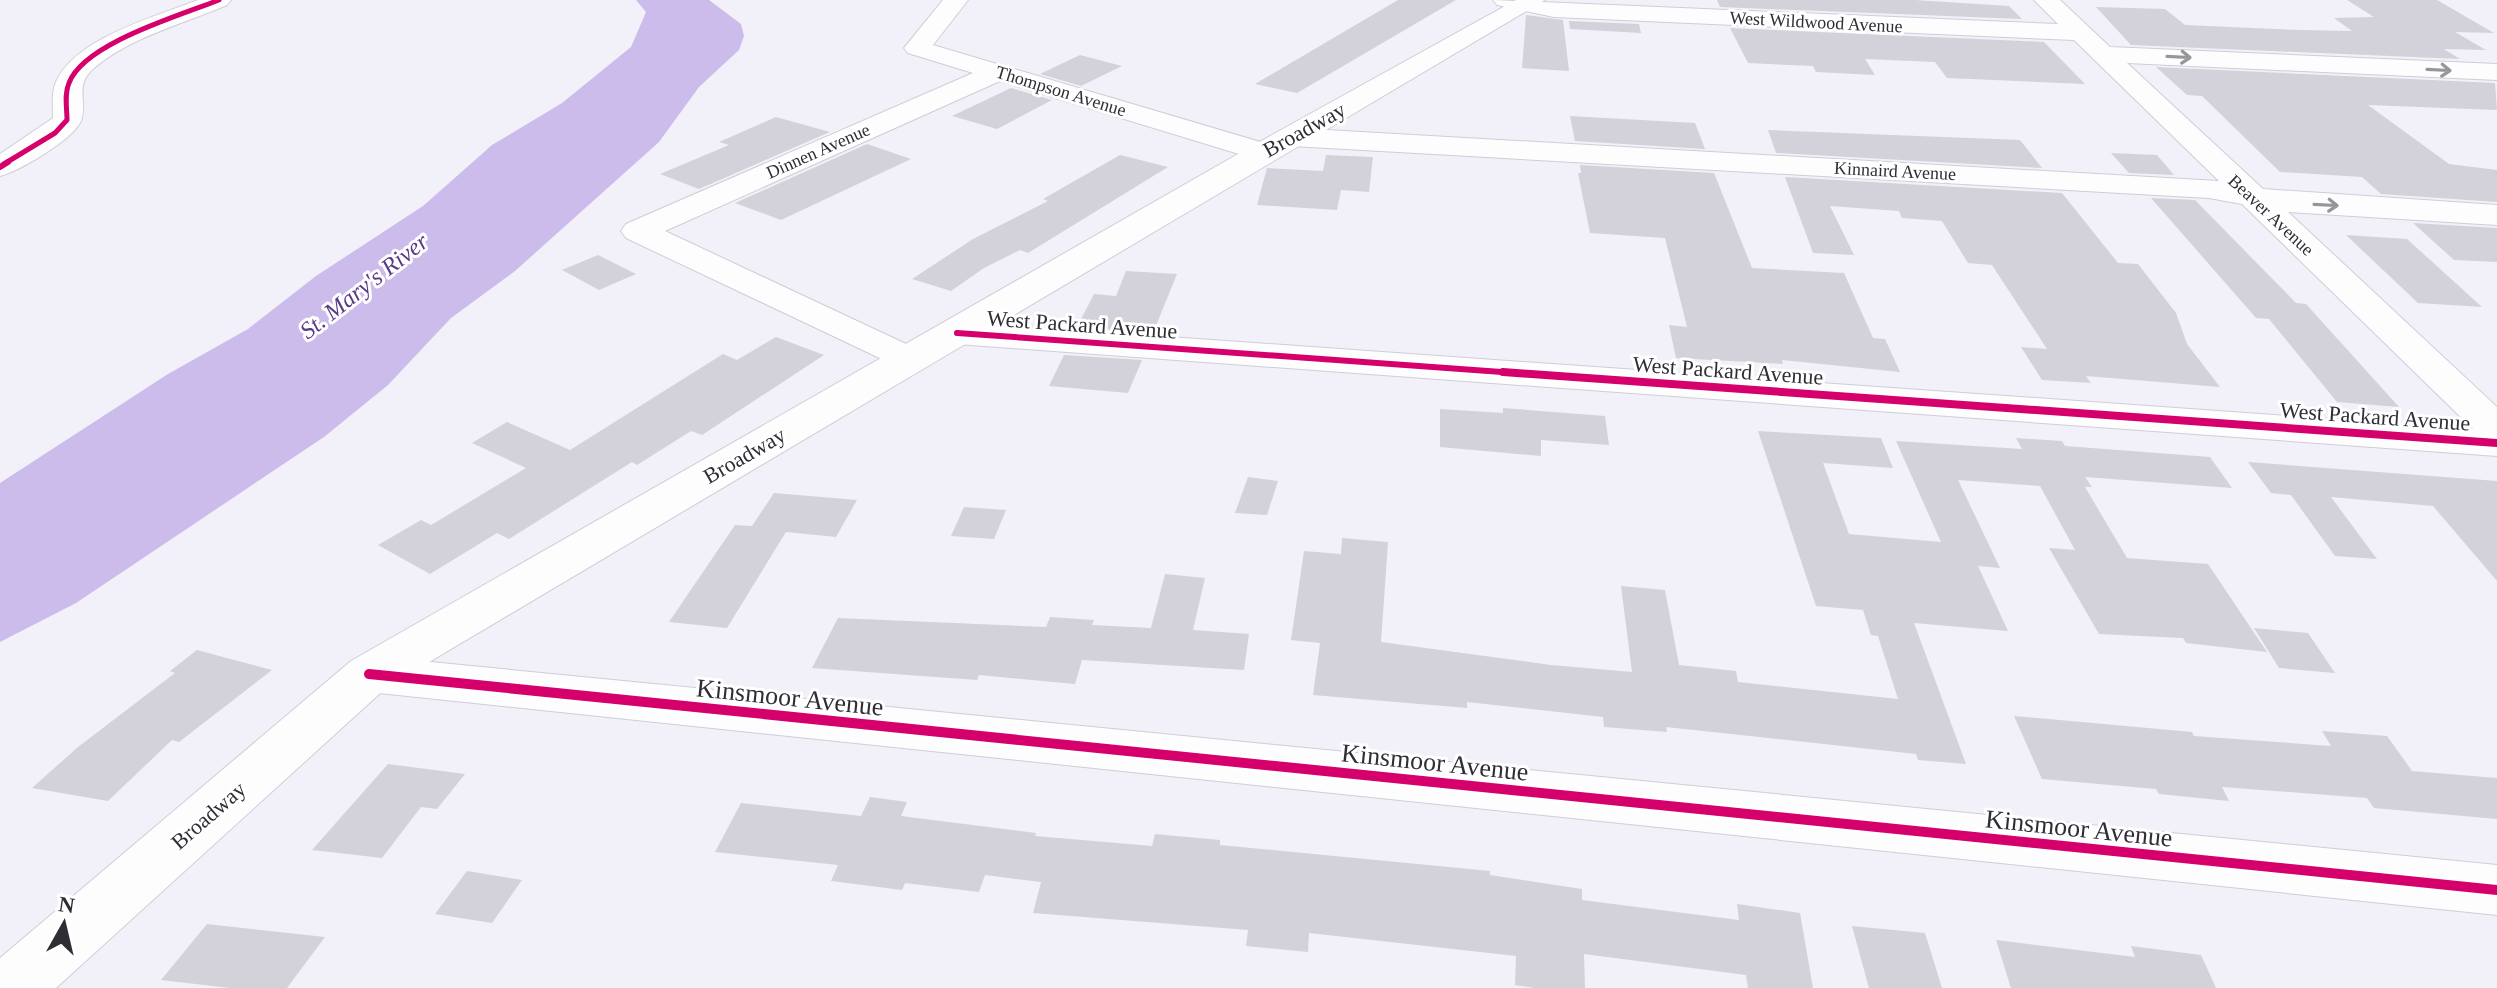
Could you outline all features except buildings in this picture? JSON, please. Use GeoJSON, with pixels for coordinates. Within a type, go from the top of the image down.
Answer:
{"type":"FeatureCollection","features":[{"type":"Feature","properties":{"kind":"street"},"geometry":{"type":"LineString","coordinates":[[0,167],[55,133],[67,120],[67,88],[72,76],[99,54],[219,0]]}},
{"type":"Feature","properties":{"kind":"street","name":"Thompson Avenue"},"geometry":{"type":"LineString","coordinates":[[956,0],[917,48],[1278,144]]}},
{"type":"Feature","properties":{"kind":"street","name":"Beaver Avenue"},"geometry":{"type":"LineString","coordinates":[[2046,0],[2497,429]]}},
{"type":"Feature","properties":{"kind":"street","name":"West Wildwood Avenue"},"geometry":{"type":"LineString","coordinates":[[1521,2],[1569,11],[2497,72]]}},
{"type":"Feature","properties":{"kind":"street","name":"Broadway"},"geometry":{"type":"LineString","coordinates":[[11,988],[369,674],[1521,2]]}},
{"type":"Feature","properties":{"kind":"street","name":"Dinnen Avenue"},"geometry":{"type":"LineString","coordinates":[[907,359],[638,231],[999,72]]}},
{"type":"Feature","properties":{"kind":"street","name":"Kinnaird Avenue"},"geometry":{"type":"LineString","coordinates":[[1278,144],[2249,194],[2291,203],[2497,215]]}},
{"type":"Feature","properties":{"kind":"street","name":"West Packard Avenue"},"geometry":{"type":"LineString","coordinates":[[957,333],[2497,443]]}},
{"type":"Feature","properties":{"kind":"street","name":"Kinsmoor Avenue"},"geometry":{"type":"LineString","coordinates":[[369,674],[2497,890]]}},
{"type":"Feature","properties":{"kind":"water","name":"St. Mary's River"},"geometry":{"type":"Polygon","coordinates":[[[636,0],[709,0],[741,24],[744,36],[739,50],[699,87],[659,142],[515,271],[451,318],[388,385],[324,437],[76,603],[0,642],[0,483],[168,374],[248,329],[316,276],[423,206],[492,145],[562,103],[631,47],[646,12],[636,0]]]}},
{"type":"Feature","properties":{"kind":"cycle path"},"geometry":{"type":"LineString","coordinates":[[0,167],[55,133],[67,120],[67,87],[82,65],[118,42],[219,0]]}},
{"type":"Feature","properties":{"kind":"cycle path"},"geometry":{"type":"LineString","coordinates":[[957,333],[2497,443]]}},
{"type":"Feature","properties":{"kind":"cycle path"},"geometry":{"type":"LineString","coordinates":[[369,674],[2497,890]]}}]}
